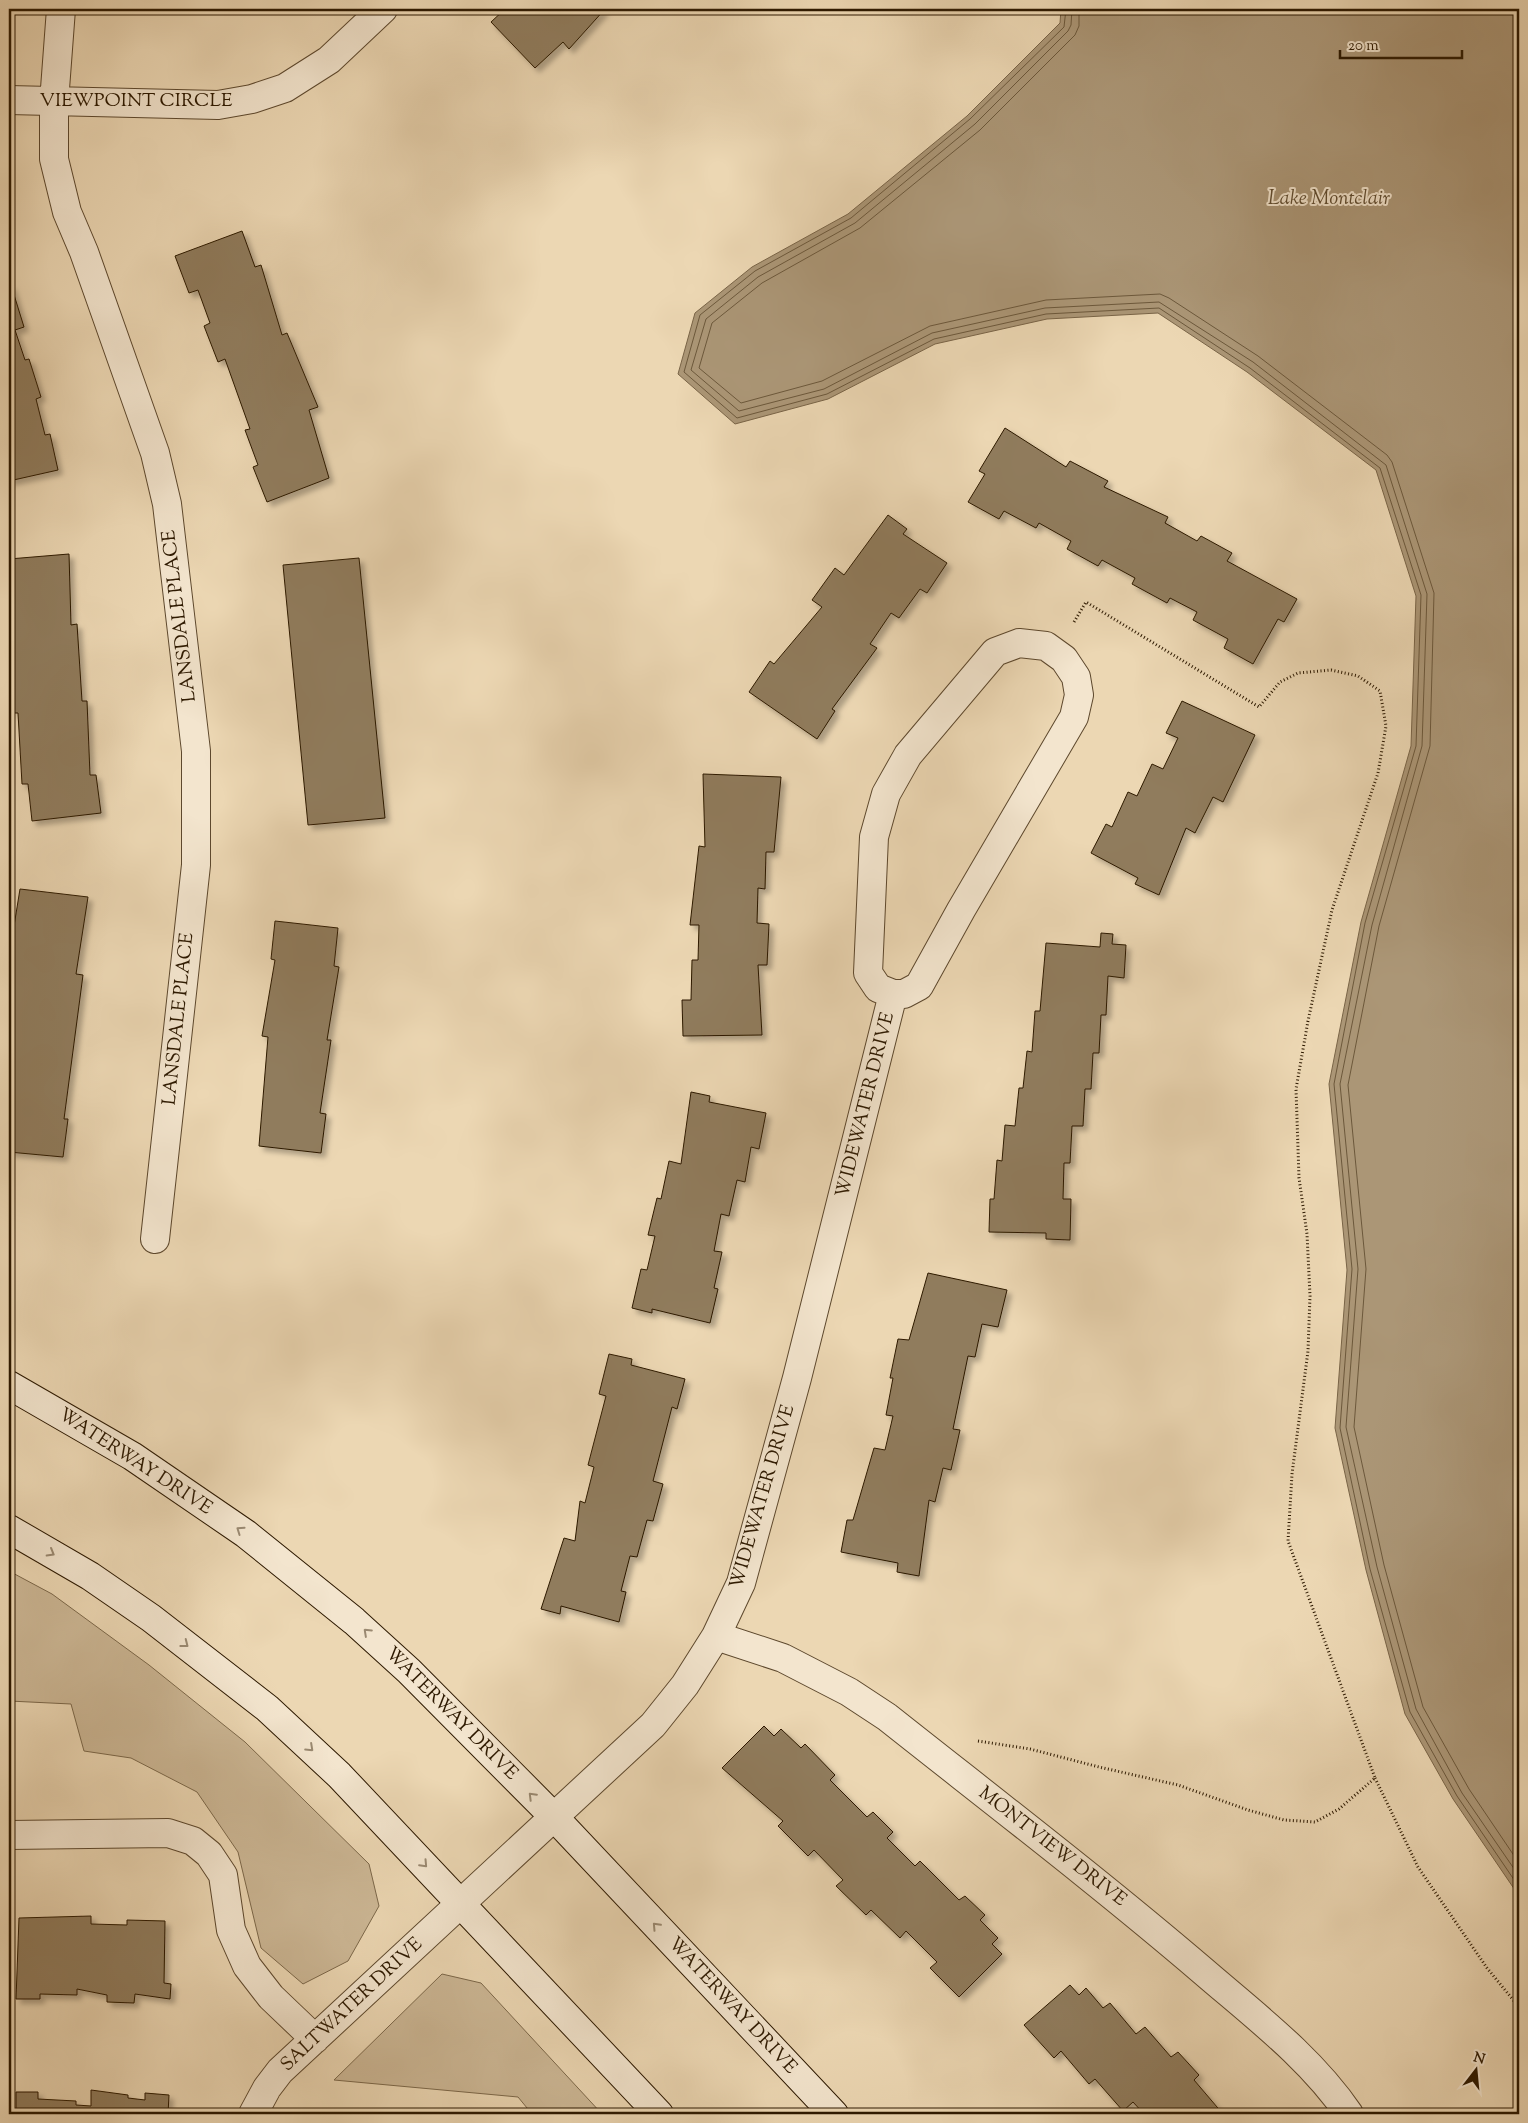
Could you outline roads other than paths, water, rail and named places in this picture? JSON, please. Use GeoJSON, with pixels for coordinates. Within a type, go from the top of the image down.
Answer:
{"type":"FeatureCollection","features":[{"type":"Feature","properties":{"kind":"street","name":"LANSDALE PLACE"},"geometry":{"type":"LineString","coordinates":[[60,9],[54,102],[54,159],[66,212],[84,252],[155,452],[167,504],[196,751],[196,865],[155,1239]]}},
{"type":"Feature","properties":{"kind":"street","name":"VIEWPOINT CIRCLE"},"geometry":{"type":"LineString","coordinates":[[9,100],[218,105],[252,99],[285,88],[329,60],[383,9]]}},
{"type":"Feature","properties":{"kind":"street","name":"WIDEWATER DRIVE"},"geometry":{"type":"LineString","coordinates":[[1019,643],[1046,646],[1064,658],[1076,678],[1079,695],[1074,717],[961,910],[919,986],[904,994],[894,994],[878,988],[868,973],[874,837],[886,794],[908,755],[995,652],[1019,643]]}},
{"type":"Feature","properties":{"kind":"street","name":"WIDEWATER DRIVE"},"geometry":{"type":"LineString","coordinates":[[461,1903],[653,1725],[685,1685],[716,1636],[741,1583],[798,1378],[894,994]]}},
{"type":"Feature","properties":{"kind":"street","name":"WATERWAY DRIVE"},"geometry":{"type":"LineString","coordinates":[[9,1384],[132,1456],[246,1534],[354,1621],[409,1671],[554,1818],[834,2114]]}},
{"type":"Feature","properties":{"kind":"street"},"geometry":{"type":"LineString","coordinates":[[9,1528],[90,1576],[151,1618],[267,1708],[340,1775],[658,2114]]}},
{"type":"Feature","properties":{"kind":"street","name":"MONTVIEW DRIVE"},"geometry":{"type":"LineString","coordinates":[[716,1636],[783,1658],[849,1692],[887,1717],[1127,1906],[1281,2038],[1338,2099],[1348,2114]]}},
{"type":"Feature","properties":{"kind":"street"},"geometry":{"type":"LineString","coordinates":[[9,1834],[168,1833],[193,1841],[209,1854],[223,1876],[231,1930],[247,1966],[271,1997],[315,2039]]}},
{"type":"Feature","properties":{"kind":"street","name":"SALTWATER DRIVE"},"geometry":{"type":"LineString","coordinates":[[253,2114],[280,2070],[461,1903]]}},
{"type":"Feature","properties":{"kind":"water","name":"Lake Montclair"},"geometry":{"type":"Polygon","coordinates":[[[1061,9],[1519,9],[1519,1896],[1453,1799],[1405,1714],[1366,1570],[1335,1428],[1347,1270],[1329,1084],[1361,922],[1411,746],[1416,596],[1376,470],[1247,372],[1158,313],[1047,319],[935,344],[828,399],[735,424],[678,374],[695,313],[752,267],[848,214],[967,116],[1060,23],[1061,9]]]}}]}
